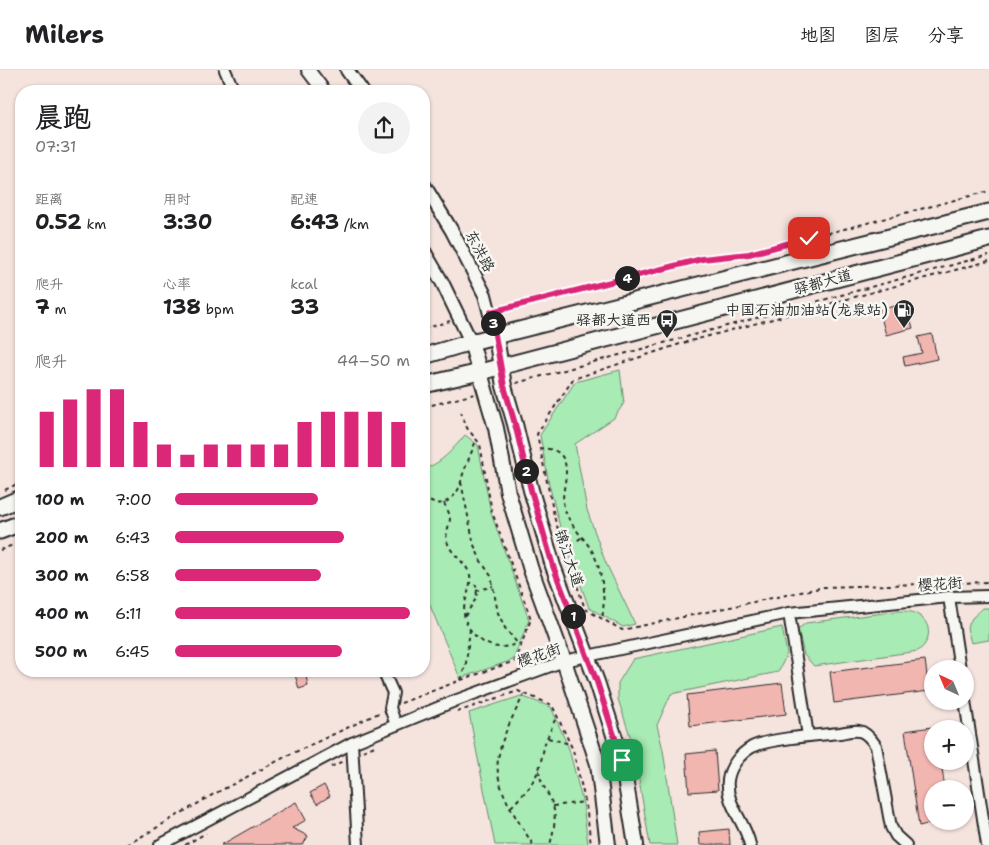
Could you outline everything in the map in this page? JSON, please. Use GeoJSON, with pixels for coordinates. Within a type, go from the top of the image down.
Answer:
{"type":"FeatureCollection","features":[{"type":"Feature","properties":{"kind":"main road","name":"驿都大道"},"geometry":{"type":"LineString","coordinates":[[430,354],[471,342],[989,212]]}},
{"type":"Feature","properties":{"kind":"main road","name":"驿都大道"},"geometry":{"type":"LineString","coordinates":[[430,384],[989,239]]}},
{"type":"Feature","properties":{"kind":"main road","name":"锦江大道"},"geometry":{"type":"LineString","coordinates":[[496,337],[504,386],[553,566],[587,655],[622,760],[636,845]]}},
{"type":"Feature","properties":{"kind":"main road"},"geometry":{"type":"LineString","coordinates":[[471,342],[496,428],[508,493],[531,570],[598,764],[608,845]]}},
{"type":"Feature","properties":{"kind":"main road"},"geometry":{"type":"LineString","coordinates":[[0,507],[15,501]]}},
{"type":"Feature","properties":{"kind":"main road"},"geometry":{"type":"LineString","coordinates":[[2,533],[15,526]]}},
{"type":"Feature","properties":{"kind":"street"},"geometry":{"type":"LineString","coordinates":[[224,70],[231,85]]}},
{"type":"Feature","properties":{"kind":"street"},"geometry":{"type":"LineString","coordinates":[[308,70],[319,85]]}},
{"type":"Feature","properties":{"kind":"street"},"geometry":{"type":"LineString","coordinates":[[347,70],[358,85]]}},
{"type":"Feature","properties":{"kind":"street","name":"东洪路"},"geometry":{"type":"LineString","coordinates":[[430,195],[452,231],[486,295],[496,337]]}},
{"type":"Feature","properties":{"kind":"street"},"geometry":{"type":"LineString","coordinates":[[430,261],[471,342]]}},
{"type":"Feature","properties":{"kind":"street","name":"樱花街"},"geometry":{"type":"LineString","coordinates":[[160,845],[352,743],[457,700],[564,661],[789,613],[949,597],[989,596]]}},
{"type":"Feature","properties":{"kind":"street"},"geometry":{"type":"LineString","coordinates":[[949,597],[959,660]]}},
{"type":"Feature","properties":{"kind":"street"},"geometry":{"type":"LineString","coordinates":[[789,613],[808,736]]}},
{"type":"Feature","properties":{"kind":"street"},"geometry":{"type":"LineString","coordinates":[[386,677],[393,693],[390,708],[396,725]]}},
{"type":"Feature","properties":{"kind":"street"},"geometry":{"type":"LineString","coordinates":[[966,710],[987,841]]}},
{"type":"Feature","properties":{"kind":"street"},"geometry":{"type":"LineString","coordinates":[[750,845],[728,794],[728,780],[733,766],[742,754],[754,746],[808,736],[860,731],[870,737],[876,746],[891,827],[896,836],[906,845]]}},
{"type":"Feature","properties":{"kind":"street"},"geometry":{"type":"LineString","coordinates":[[352,743],[358,845]]}},
{"type":"Feature","properties":{"kind":"path"},"geometry":{"type":"LineString","coordinates":[[491,312],[702,259],[749,254],[989,191]]}},
{"type":"Feature","properties":{"kind":"path"},"geometry":{"type":"LineString","coordinates":[[504,386],[989,256]]}},
{"type":"Feature","properties":{"kind":"path"},"geometry":{"type":"LineString","coordinates":[[989,262],[683,343],[572,379],[537,434],[555,520],[585,609],[622,630],[824,587],[989,582]]}},
{"type":"Feature","properties":{"kind":"path"},"geometry":{"type":"LineString","coordinates":[[430,327],[460,319]]}},
{"type":"Feature","properties":{"kind":"path"},"geometry":{"type":"LineString","coordinates":[[430,405],[486,391]]}},
{"type":"Feature","properties":{"kind":"path"},"geometry":{"type":"LineString","coordinates":[[430,502],[435,504],[444,503],[459,489],[475,442]]}},
{"type":"Feature","properties":{"kind":"path"},"geometry":{"type":"LineString","coordinates":[[540,448],[555,450],[562,457],[565,465],[564,505],[569,522],[592,550],[599,568],[604,606],[602,619]]}},
{"type":"Feature","properties":{"kind":"path"},"geometry":{"type":"LineString","coordinates":[[461,482],[474,545],[480,561],[491,576],[498,613],[505,628],[518,644]]}},
{"type":"Feature","properties":{"kind":"path"},"geometry":{"type":"LineString","coordinates":[[0,493],[15,485]]}},
{"type":"Feature","properties":{"kind":"path"},"geometry":{"type":"LineString","coordinates":[[444,503],[450,518],[446,532],[447,542],[470,576],[470,586],[464,613],[473,634],[489,645],[500,647],[523,643]]}},
{"type":"Feature","properties":{"kind":"path"},"geometry":{"type":"LineString","coordinates":[[565,550],[582,537]]}},
{"type":"Feature","properties":{"kind":"path"},"geometry":{"type":"LineString","coordinates":[[0,550],[15,544]]}},
{"type":"Feature","properties":{"kind":"path"},"geometry":{"type":"LineString","coordinates":[[465,616],[477,597],[476,585],[470,586]]}},
{"type":"Feature","properties":{"kind":"path"},"geometry":{"type":"LineString","coordinates":[[476,591],[493,586]]}},
{"type":"Feature","properties":{"kind":"path"},"geometry":{"type":"LineString","coordinates":[[461,680],[466,663],[470,628]]}},
{"type":"Feature","properties":{"kind":"path"},"geometry":{"type":"LineString","coordinates":[[450,714],[518,691],[552,705],[570,744],[585,802],[591,845]]}},
{"type":"Feature","properties":{"kind":"path"},"geometry":{"type":"LineString","coordinates":[[524,694],[503,740],[498,755],[498,768],[501,787],[533,845]]}},
{"type":"Feature","properties":{"kind":"path"},"geometry":{"type":"LineString","coordinates":[[512,807],[529,788],[539,770],[557,715]]}},
{"type":"Feature","properties":{"kind":"path"},"geometry":{"type":"LineString","coordinates":[[548,738],[570,744]]}},
{"type":"Feature","properties":{"kind":"path"},"geometry":{"type":"LineString","coordinates":[[352,756],[384,742]]}},
{"type":"Feature","properties":{"kind":"path"},"geometry":{"type":"LineString","coordinates":[[539,770],[540,780],[553,806],[555,819],[550,845]]}},
{"type":"Feature","properties":{"kind":"path"},"geometry":{"type":"LineString","coordinates":[[553,806],[585,802]]}},
{"type":"Feature","properties":{"kind":"green space"},"geometry":{"type":"Polygon","coordinates":[[[620,370],[624,403],[614,418],[575,444],[587,510],[605,561],[635,624],[623,627],[589,608],[559,523],[549,484],[540,435],[575,382],[620,370]]]}},
{"type":"Feature","properties":{"kind":"green space"},"geometry":{"type":"Polygon","coordinates":[[[465,435],[478,445],[491,513],[529,620],[513,660],[460,678],[430,606],[430,466],[452,450],[465,435]]]}},
{"type":"Feature","properties":{"kind":"green space"},"geometry":{"type":"Polygon","coordinates":[[[983,608],[989,608],[989,640],[971,643],[967,628],[972,618],[983,608]]]}},
{"type":"Feature","properties":{"kind":"green space"},"geometry":{"type":"Polygon","coordinates":[[[899,611],[916,614],[926,623],[928,638],[918,651],[814,666],[804,655],[798,629],[806,623],[899,611]]]}},
{"type":"Feature","properties":{"kind":"green space"},"geometry":{"type":"Polygon","coordinates":[[[782,627],[787,654],[778,672],[671,694],[657,725],[663,750],[677,845],[650,845],[633,745],[618,699],[618,683],[633,659],[782,627]]]}},
{"type":"Feature","properties":{"kind":"green space"},"geometry":{"type":"Polygon","coordinates":[[[521,696],[551,707],[569,749],[583,804],[588,845],[495,845],[469,713],[521,696]]]}},
{"type":"Feature","properties":{"kind":"building"},"geometry":{"type":"Polygon","coordinates":[[[906,303],[913,328],[886,335],[879,310],[906,303]]]}},
{"type":"Feature","properties":{"kind":"building"},"geometry":{"type":"Polygon","coordinates":[[[932,334],[937,359],[905,366],[903,357],[922,353],[918,337],[932,334]]]}},
{"type":"Feature","properties":{"kind":"building"},"geometry":{"type":"Polygon","coordinates":[[[924,660],[924,692],[834,703],[830,672],[924,660]]]}},
{"type":"Feature","properties":{"kind":"building"},"geometry":{"type":"Polygon","coordinates":[[[296,677],[306,677],[308,686],[299,689],[296,677]]]}},
{"type":"Feature","properties":{"kind":"building"},"geometry":{"type":"Polygon","coordinates":[[[782,683],[786,714],[690,726],[687,695],[782,683]]]}},
{"type":"Feature","properties":{"kind":"building"},"geometry":{"type":"Polygon","coordinates":[[[924,728],[924,770],[942,770],[944,780],[924,780],[924,825],[919,826],[905,731],[924,728]]]}},
{"type":"Feature","properties":{"kind":"building"},"geometry":{"type":"Polygon","coordinates":[[[715,751],[718,790],[689,792],[686,754],[715,751]]]}},
{"type":"Feature","properties":{"kind":"building"},"geometry":{"type":"Polygon","coordinates":[[[324,785],[330,796],[317,804],[310,793],[324,785]]]}},
{"type":"Feature","properties":{"kind":"building"},"geometry":{"type":"Polygon","coordinates":[[[296,802],[306,820],[292,828],[308,836],[303,845],[221,845],[296,802]]]}},
{"type":"Feature","properties":{"kind":"building"},"geometry":{"type":"Polygon","coordinates":[[[729,829],[730,845],[700,845],[699,832],[729,829]]]}},
{"type":"Feature","properties":{"kind":"place","name":"中国石油加油站(龙泉站)"},"geometry":{"type":"Point","coordinates":[904,329]}},
{"type":"Feature","properties":{"kind":"place","name":"驿都大道西"},"geometry":{"type":"Point","coordinates":[667,339]}},
{"type":"Feature","properties":{"kind":"route"},"geometry":{"type":"LineString","coordinates":[[622,760],[597,682],[553,566],[504,386],[491,312],[702,259],[749,254],[809,238]]}}]}
